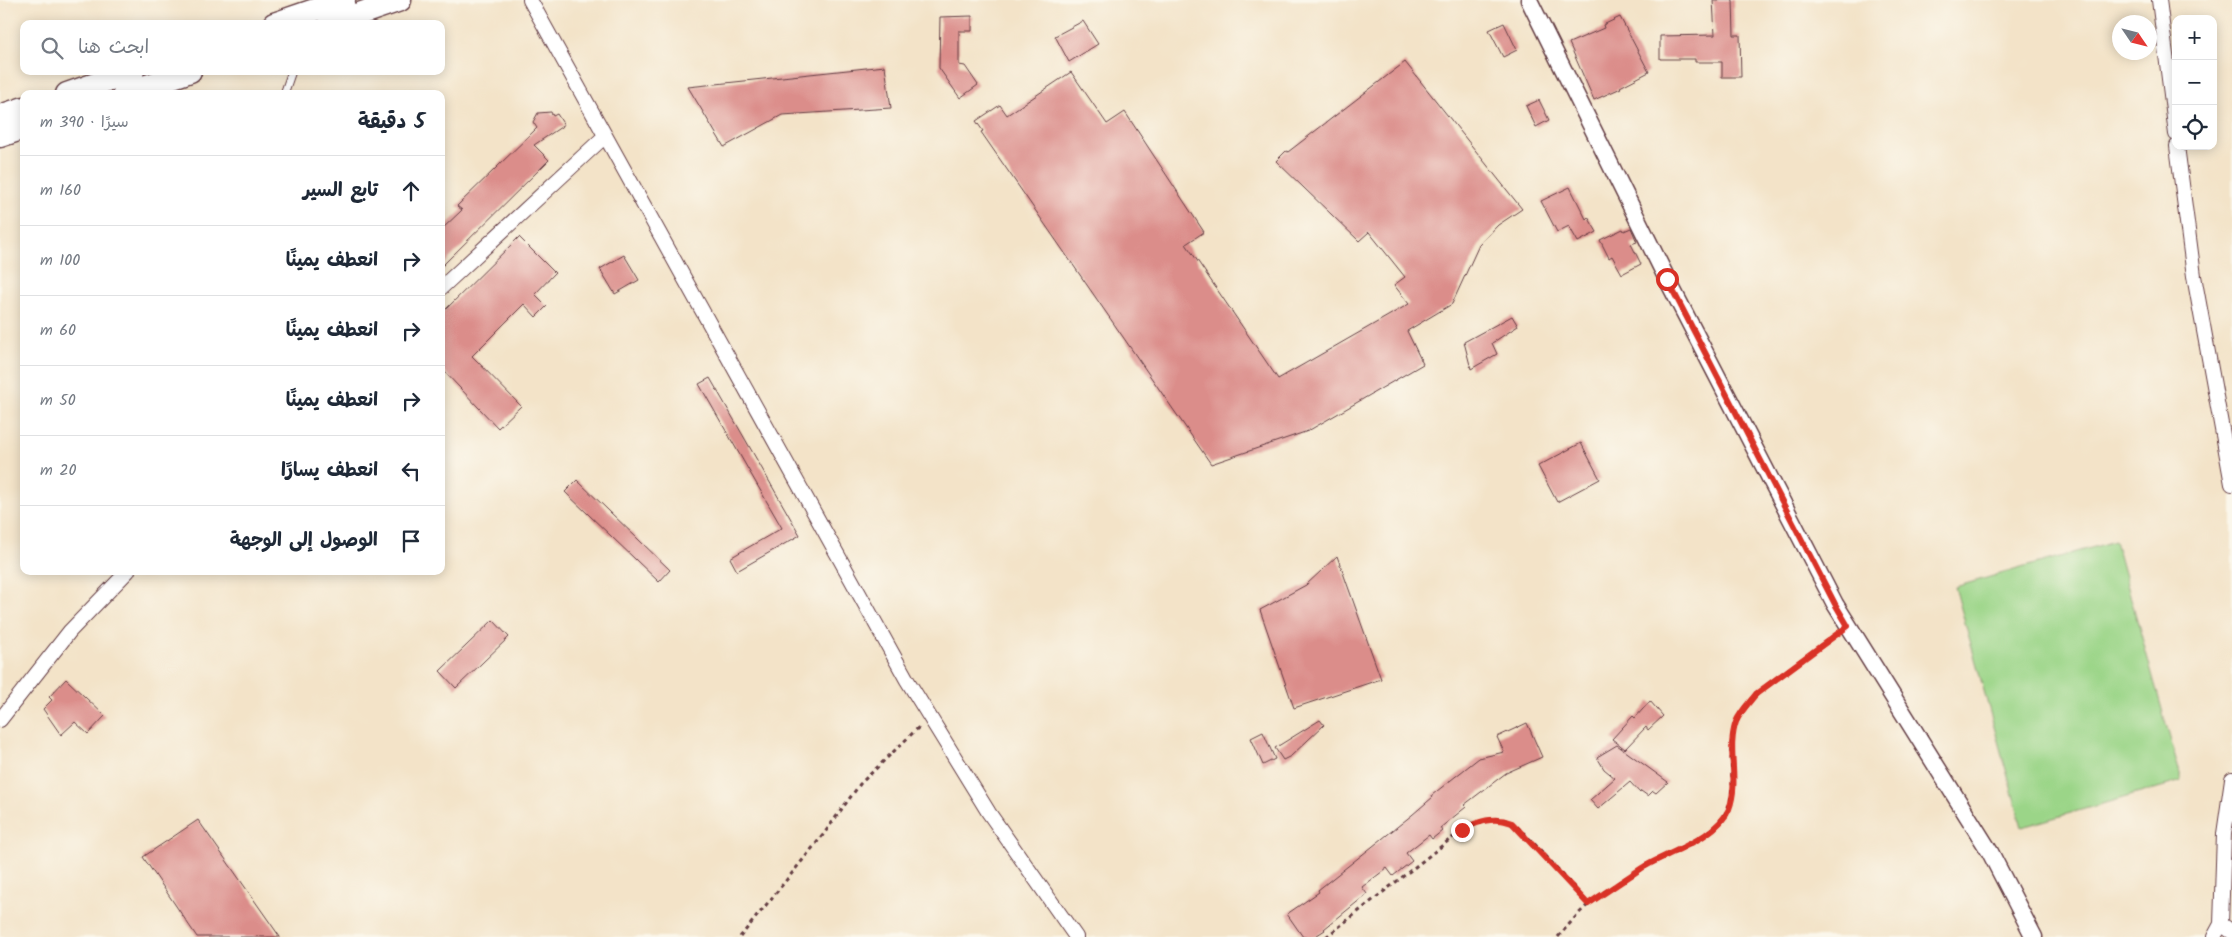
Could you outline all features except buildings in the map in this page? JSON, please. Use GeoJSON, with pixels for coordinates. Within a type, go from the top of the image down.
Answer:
{"type":"FeatureCollection","features":[{"type":"Feature","properties":{"kind":"highway"},"geometry":{"type":"LineString","coordinates":[[286,20],[344,0]]}},
{"type":"Feature","properties":{"kind":"highway"},"geometry":{"type":"LineString","coordinates":[[342,20],[400,0]]}},
{"type":"Feature","properties":{"kind":"highway"},"geometry":{"type":"LineString","coordinates":[[79,90],[122,75]]}},
{"type":"Feature","properties":{"kind":"highway"},"geometry":{"type":"LineString","coordinates":[[135,90],[179,75]]}},
{"type":"Feature","properties":{"kind":"highway"},"geometry":{"type":"LineString","coordinates":[[0,116],[20,109]]}},
{"type":"Feature","properties":{"kind":"highway"},"geometry":{"type":"LineString","coordinates":[[0,136],[20,129]]}},
{"type":"Feature","properties":{"kind":"street"},"geometry":{"type":"LineString","coordinates":[[530,0],[907,680],[988,813],[1076,937]]}},
{"type":"Feature","properties":{"kind":"street"},"geometry":{"type":"LineString","coordinates":[[1529,0],[1667,279],[1835,604],[1990,852],[2034,937]]}},
{"type":"Feature","properties":{"kind":"street"},"geometry":{"type":"LineString","coordinates":[[2159,0],[2172,105]]}},
{"type":"Feature","properties":{"kind":"street"},"geometry":{"type":"LineString","coordinates":[[445,284],[605,136]]}},
{"type":"Feature","properties":{"kind":"street"},"geometry":{"type":"LineString","coordinates":[[2178,150],[2194,276],[2232,484]]}},
{"type":"Feature","properties":{"kind":"street"},"geometry":{"type":"LineString","coordinates":[[0,720],[70,631],[124,575]]}},
{"type":"Feature","properties":{"kind":"street"},"geometry":{"type":"LineString","coordinates":[[2214,937],[2227,928],[2224,834],[2232,779]]}},
{"type":"Feature","properties":{"kind":"lane"},"geometry":{"type":"LineString","coordinates":[[285,90],[291,75]]}},
{"type":"Feature","properties":{"kind":"path"},"geometry":{"type":"LineString","coordinates":[[1558,937],[1588,904],[1643,868],[1701,837],[1718,824],[1728,810],[1733,793],[1734,774],[1731,743],[1737,720],[1745,707],[1756,694],[1848,626]]}},
{"type":"Feature","properties":{"kind":"path"},"geometry":{"type":"LineString","coordinates":[[740,937],[823,834],[860,784],[930,715]]}},
{"type":"Feature","properties":{"kind":"path"},"geometry":{"type":"LineString","coordinates":[[1326,937],[1462,830],[1475,823],[1492,819],[1504,820],[1521,830],[1588,904]]}},
{"type":"Feature","properties":{"kind":"green space"},"geometry":{"type":"Polygon","coordinates":[[[2115,541],[2182,781],[2022,827],[1955,587],[2115,541]]]}},
{"type":"Feature","properties":{"kind":"route"},"geometry":{"type":"LineString","coordinates":[[1462,830],[1475,823],[1492,819],[1512,823],[1521,830],[1588,904],[1643,868],[1701,837],[1718,824],[1728,810],[1733,793],[1734,774],[1731,743],[1737,720],[1745,707],[1756,694],[1848,626],[1667,279]]}}]}
